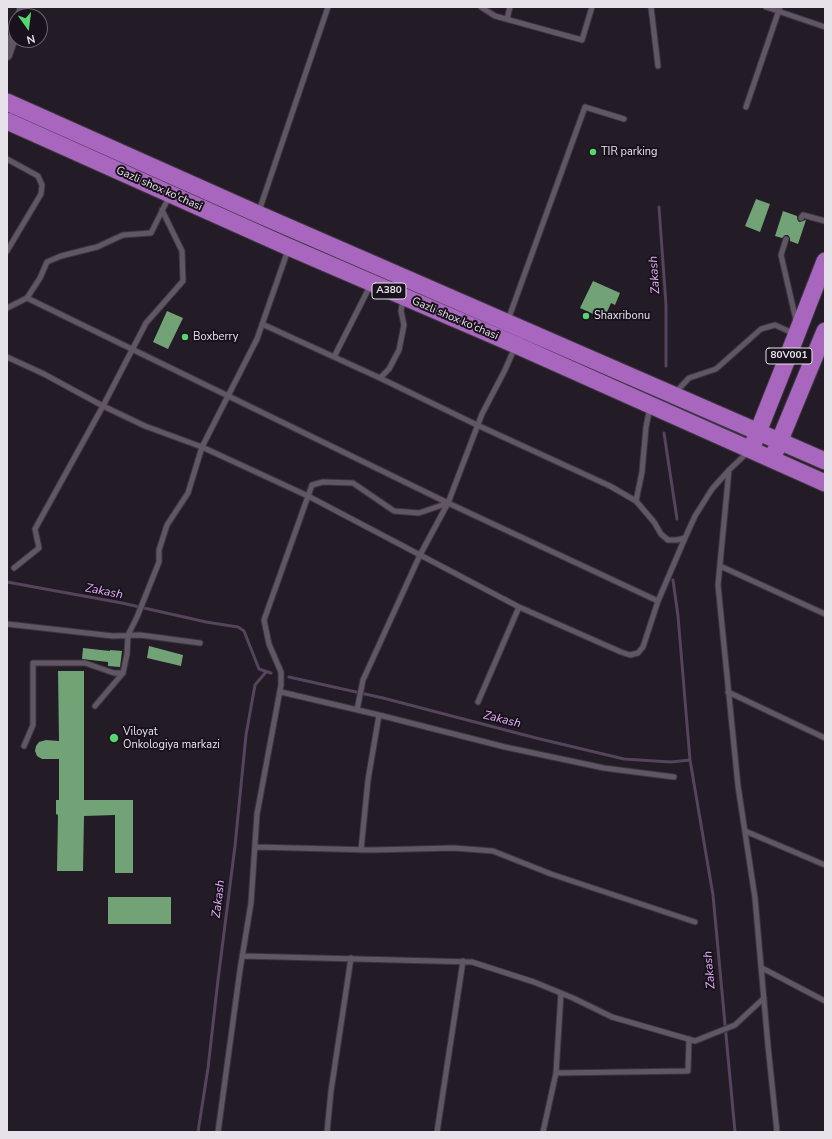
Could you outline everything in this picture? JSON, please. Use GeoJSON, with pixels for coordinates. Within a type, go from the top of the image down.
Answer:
{"type":"FeatureCollection","features":[{"type":"Feature","properties":{"kind":"highway","name":"Gazli shox ko'chasi"},"geometry":{"type":"LineString","coordinates":[[7,102],[258,214],[758,432]]}},
{"type":"Feature","properties":{"kind":"highway","name":"Gazli shox ko'chasi"},"geometry":{"type":"LineString","coordinates":[[7,122],[772,459]]}},
{"type":"Feature","properties":{"kind":"highway","name":"80V001"},"geometry":{"type":"LineString","coordinates":[[750,450],[825,261]]}},
{"type":"Feature","properties":{"kind":"highway","name":"80V001"},"geometry":{"type":"LineString","coordinates":[[772,459],[825,331]]}},
{"type":"Feature","properties":{"kind":"highway","name":"A380"},"geometry":{"type":"LineString","coordinates":[[758,432],[825,461]]}},
{"type":"Feature","properties":{"kind":"highway","name":"A380"},"geometry":{"type":"LineString","coordinates":[[772,459],[825,483]]}},
{"type":"Feature","properties":{"kind":"lane"},"geometry":{"type":"LineString","coordinates":[[258,214],[328,7]]}},
{"type":"Feature","properties":{"kind":"lane"},"geometry":{"type":"LineString","coordinates":[[482,7],[495,16],[582,40],[592,7]]}},
{"type":"Feature","properties":{"kind":"lane"},"geometry":{"type":"LineString","coordinates":[[507,19],[510,7]]}},
{"type":"Feature","properties":{"kind":"lane"},"geometry":{"type":"LineString","coordinates":[[651,7],[658,66]]}},
{"type":"Feature","properties":{"kind":"lane"},"geometry":{"type":"LineString","coordinates":[[766,7],[779,9],[825,27]]}},
{"type":"Feature","properties":{"kind":"lane"},"geometry":{"type":"LineString","coordinates":[[746,107],[779,9]]}},
{"type":"Feature","properties":{"kind":"lane"},"geometry":{"type":"LineString","coordinates":[[508,322],[585,107],[624,119]]}},
{"type":"Feature","properties":{"kind":"lane"},"geometry":{"type":"LineString","coordinates":[[7,159],[38,176],[42,184],[41,194],[7,250]]}},
{"type":"Feature","properties":{"kind":"lane"},"geometry":{"type":"LineString","coordinates":[[7,308],[27,298],[40,278],[47,262],[61,256],[97,247],[123,235],[151,232],[171,194]]}},
{"type":"Feature","properties":{"kind":"lane"},"geometry":{"type":"LineString","coordinates":[[14,568],[39,548],[35,528],[103,406],[146,323],[183,281],[182,251],[162,210]]}},
{"type":"Feature","properties":{"kind":"lane"},"geometry":{"type":"LineString","coordinates":[[801,218],[803,215],[825,221]]}},
{"type":"Feature","properties":{"kind":"lane"},"geometry":{"type":"LineString","coordinates":[[673,395],[689,378],[716,369],[761,329],[775,325],[798,332],[781,256],[786,240]]}},
{"type":"Feature","properties":{"kind":"lane"},"geometry":{"type":"LineString","coordinates":[[95,706],[123,674],[127,654],[128,635],[137,617],[159,562],[159,550],[167,525],[188,493],[202,447],[257,339],[289,247]]}},
{"type":"Feature","properties":{"kind":"lane"},"geometry":{"type":"LineString","coordinates":[[334,357],[371,283]]}},
{"type":"Feature","properties":{"kind":"lane"},"geometry":{"type":"LineString","coordinates":[[380,378],[389,369],[398,350],[404,325],[401,311],[403,297]]}},
{"type":"Feature","properties":{"kind":"lane"},"geometry":{"type":"LineString","coordinates":[[27,298],[448,503],[658,601]]}},
{"type":"Feature","properties":{"kind":"lane"},"geometry":{"type":"LineString","coordinates":[[262,324],[610,486],[636,501],[654,522],[661,534],[668,540],[685,538]]}},
{"type":"Feature","properties":{"kind":"lane"},"geometry":{"type":"LineString","coordinates":[[356,710],[363,680],[420,555],[448,503],[477,425],[516,345]]}},
{"type":"Feature","properties":{"kind":"lane"},"geometry":{"type":"LineString","coordinates":[[7,357],[44,374],[103,406],[145,426],[202,447],[308,496],[519,607],[630,655],[638,654],[643,647],[658,601],[695,516],[712,489],[750,450]]}},
{"type":"Feature","properties":{"kind":"lane"},"geometry":{"type":"LineString","coordinates":[[636,501],[644,458],[646,427],[650,405]]}},
{"type":"Feature","properties":{"kind":"lane"},"geometry":{"type":"LineString","coordinates":[[729,470],[718,584],[738,786],[755,898],[777,1132]]}},
{"type":"Feature","properties":{"kind":"lane"},"geometry":{"type":"LineString","coordinates":[[218,1132],[242,956],[251,903],[257,814],[280,692],[280,672],[269,644],[264,620],[312,485],[323,482],[353,484],[394,511],[419,512],[448,503]]}},
{"type":"Feature","properties":{"kind":"lane"},"geometry":{"type":"LineString","coordinates":[[720,566],[825,614]]}},
{"type":"Feature","properties":{"kind":"lane"},"geometry":{"type":"LineString","coordinates":[[478,702],[519,607]]}},
{"type":"Feature","properties":{"kind":"lane"},"geometry":{"type":"LineString","coordinates":[[7,624],[113,636],[140,635],[200,643]]}},
{"type":"Feature","properties":{"kind":"lane"},"geometry":{"type":"LineString","coordinates":[[24,746],[33,725],[33,663],[84,663],[114,673],[123,674]]}},
{"type":"Feature","properties":{"kind":"lane"},"geometry":{"type":"LineString","coordinates":[[280,692],[505,747],[596,766],[674,777]]}},
{"type":"Feature","properties":{"kind":"lane"},"geometry":{"type":"LineString","coordinates":[[728,692],[825,738]]}},
{"type":"Feature","properties":{"kind":"lane"},"geometry":{"type":"LineString","coordinates":[[361,850],[368,780],[378,715]]}},
{"type":"Feature","properties":{"kind":"lane"},"geometry":{"type":"LineString","coordinates":[[745,831],[825,865]]}},
{"type":"Feature","properties":{"kind":"lane"},"geometry":{"type":"LineString","coordinates":[[255,847],[361,850],[454,848],[493,851],[552,874],[695,922]]}},
{"type":"Feature","properties":{"kind":"lane"},"geometry":{"type":"LineString","coordinates":[[242,956],[472,962],[534,982],[612,1017],[695,1041],[735,1025],[764,998]]}},
{"type":"Feature","properties":{"kind":"lane"},"geometry":{"type":"LineString","coordinates":[[327,1132],[351,958]]}},
{"type":"Feature","properties":{"kind":"lane"},"geometry":{"type":"LineString","coordinates":[[437,1132],[463,961]]}},
{"type":"Feature","properties":{"kind":"lane"},"geometry":{"type":"LineString","coordinates":[[762,968],[825,1001]]}},
{"type":"Feature","properties":{"kind":"lane"},"geometry":{"type":"LineString","coordinates":[[543,1132],[556,1073],[561,993]]}},
{"type":"Feature","properties":{"kind":"lane"},"geometry":{"type":"LineString","coordinates":[[556,1073],[688,1071],[689,1039]]}},
{"type":"Feature","properties":{"kind":"building"},"geometry":{"type":"Polygon","coordinates":[[[756,199],[770,204],[760,232],[745,226],[756,199]]]}},
{"type":"Feature","properties":{"kind":"building"},"geometry":{"type":"Polygon","coordinates":[[[783,211],[797,216],[799,222],[806,220],[798,244],[790,241],[788,235],[785,235],[782,238],[775,236],[783,211]]]}},
{"type":"Feature","properties":{"kind":"building"},"geometry":{"type":"Polygon","coordinates":[[[593,281],[620,293],[615,305],[611,303],[604,319],[580,308],[593,281]]]}},
{"type":"Feature","properties":{"kind":"building"},"geometry":{"type":"Polygon","coordinates":[[[167,311],[183,318],[168,349],[153,342],[167,311]]]}},
{"type":"Feature","properties":{"kind":"building"},"geometry":{"type":"Polygon","coordinates":[[[149,646],[183,655],[181,666],[147,658],[149,646]]]}},
{"type":"Feature","properties":{"kind":"building"},"geometry":{"type":"Polygon","coordinates":[[[83,648],[122,651],[120,667],[108,666],[108,662],[82,659],[83,648]]]}},
{"type":"Feature","properties":{"kind":"building"},"geometry":{"type":"Polygon","coordinates":[[[58,671],[84,671],[84,800],[133,800],[133,873],[115,873],[115,815],[84,816],[83,871],[57,871],[58,815],[56,814],[56,800],[59,800],[59,759],[42,759],[37,756],[35,751],[39,742],[46,740],[59,741],[58,671]]]}},
{"type":"Feature","properties":{"kind":"building"},"geometry":{"type":"Polygon","coordinates":[[[108,897],[171,897],[171,924],[108,924],[108,897]]]}},
{"type":"Feature","properties":{"kind":"waterway","name":"Zakash"},"geometry":{"type":"LineString","coordinates":[[659,207],[666,305],[666,366]]}},
{"type":"Feature","properties":{"kind":"waterway","name":"Zakash"},"geometry":{"type":"LineString","coordinates":[[664,433],[677,519]]}},
{"type":"Feature","properties":{"kind":"waterway","name":"Zakash"},"geometry":{"type":"LineString","coordinates":[[673,580],[678,616],[690,760],[713,895],[735,1132]]}},
{"type":"Feature","properties":{"kind":"waterway","name":"Zakash"},"geometry":{"type":"LineString","coordinates":[[7,582],[122,603],[206,622],[238,627],[244,631],[259,669],[271,673]]}},
{"type":"Feature","properties":{"kind":"waterway","name":"Zakash"},"geometry":{"type":"LineString","coordinates":[[198,1132],[208,1068],[235,846],[246,735],[255,685],[266,672]]}},
{"type":"Feature","properties":{"kind":"waterway","name":"Zakash"},"geometry":{"type":"LineString","coordinates":[[289,677],[383,698],[536,738],[624,759],[671,762],[690,760]]}},
{"type":"Feature","properties":{"kind":"place","name":"TIR parking"},"geometry":{"type":"Point","coordinates":[593,152]}},
{"type":"Feature","properties":{"kind":"place","name":"Shaxribonu"},"geometry":{"type":"Point","coordinates":[586,316]}},
{"type":"Feature","properties":{"kind":"place","name":"Boxberry"},"geometry":{"type":"Point","coordinates":[185,337]}},
{"type":"Feature","properties":{"kind":"place","name":"Viloyat Onkologiya markazi"},"geometry":{"type":"Point","coordinates":[114,738]}}]}
